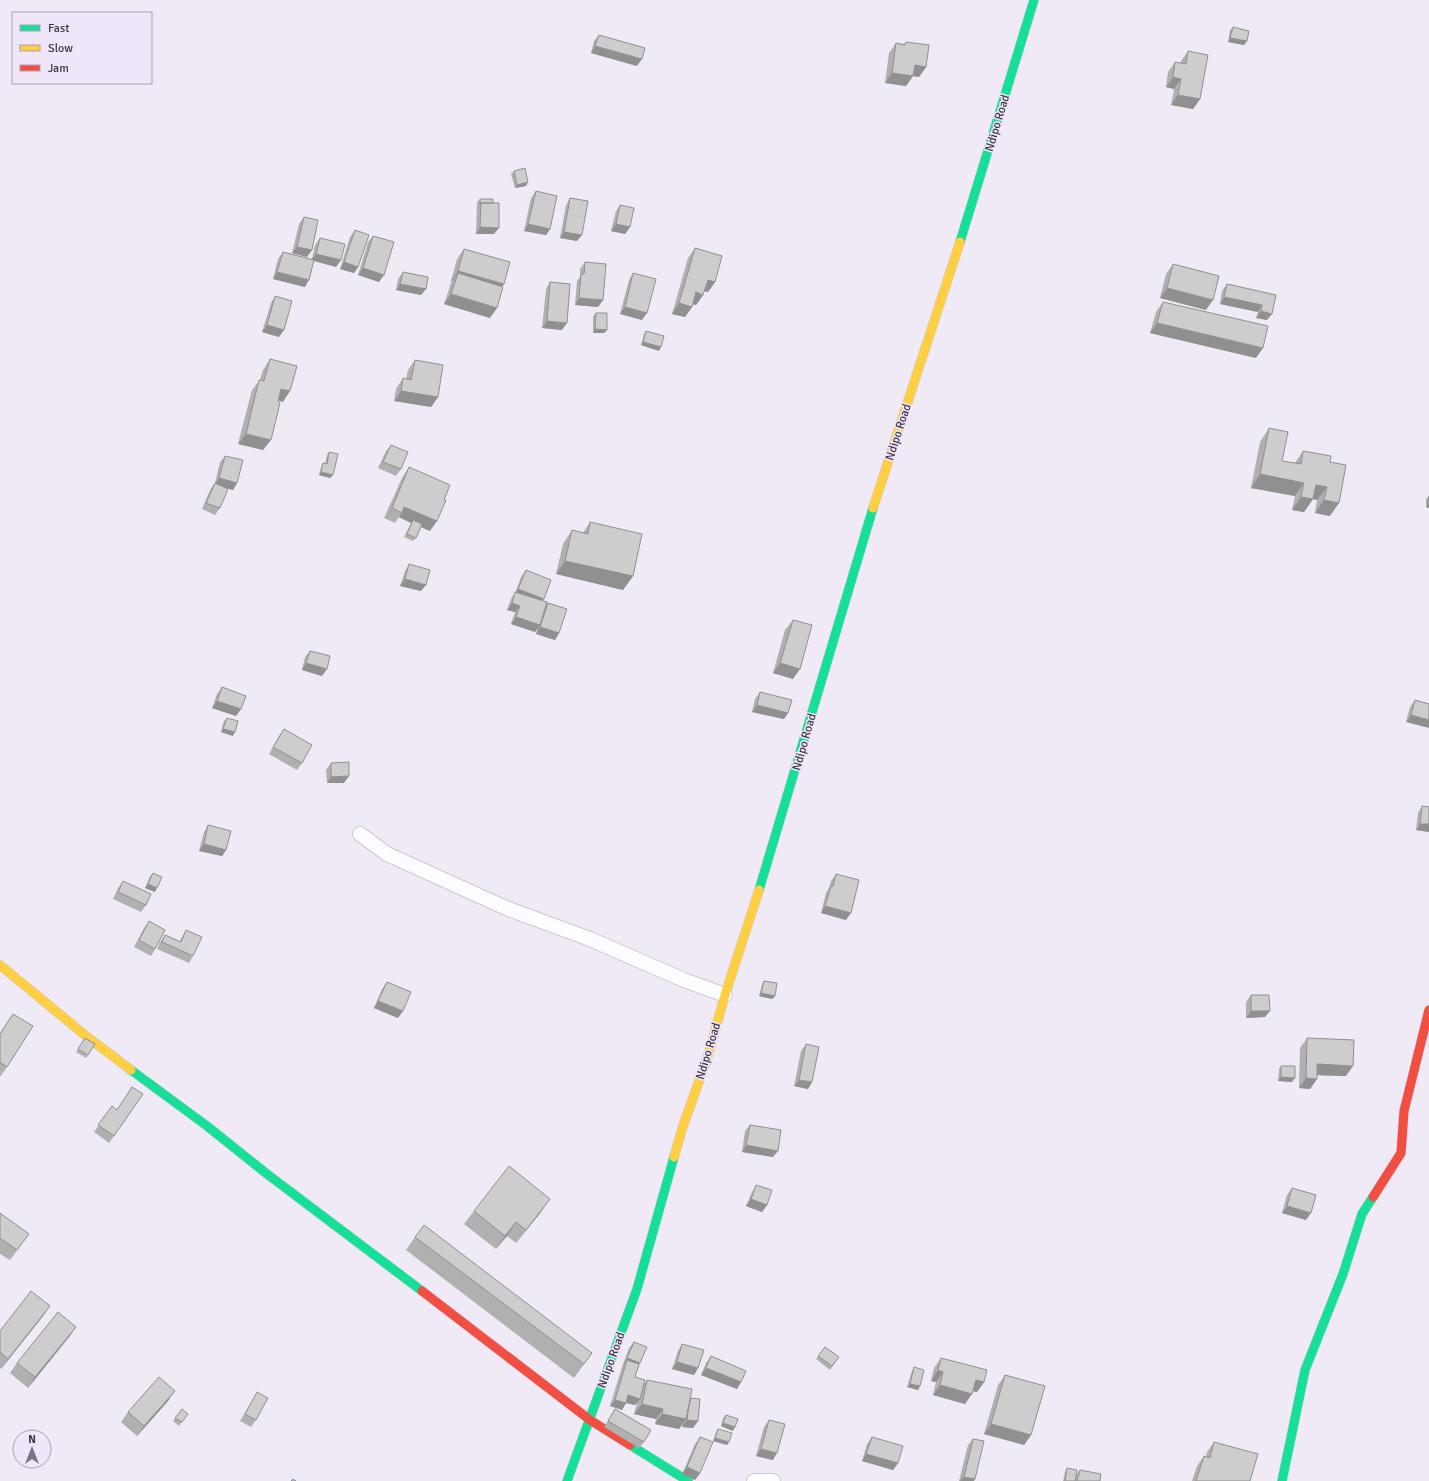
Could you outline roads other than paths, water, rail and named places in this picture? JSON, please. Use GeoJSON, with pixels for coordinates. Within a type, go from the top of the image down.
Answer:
{"type":"FeatureCollection","features":[{"type":"Feature","properties":{"kind":"street","name":"Ndipo Road"},"geometry":{"type":"LineString","coordinates":[[567,1481],[637,1288],[683,1126],[708,1059],[725,995],[772,854],[868,524],[966,225],[1034,0]]}},
{"type":"Feature","properties":{"kind":"street"},"geometry":{"type":"LineString","coordinates":[[360,834],[387,854],[506,908],[590,939],[684,980],[725,995]]}},
{"type":"Feature","properties":{"kind":"street"},"geometry":{"type":"LineString","coordinates":[[0,965],[86,1036],[207,1126],[267,1174],[399,1272],[590,1420],[688,1481]]}},
{"type":"Feature","properties":{"kind":"street"},"geometry":{"type":"LineString","coordinates":[[1282,1481],[1304,1370],[1343,1274],[1362,1214],[1401,1153],[1404,1110],[1429,1010]]}},
{"type":"Feature","properties":{"kind":"street"},"geometry":{"type":"LineString","coordinates":[[754,1481],[773,1481]]}}]}
